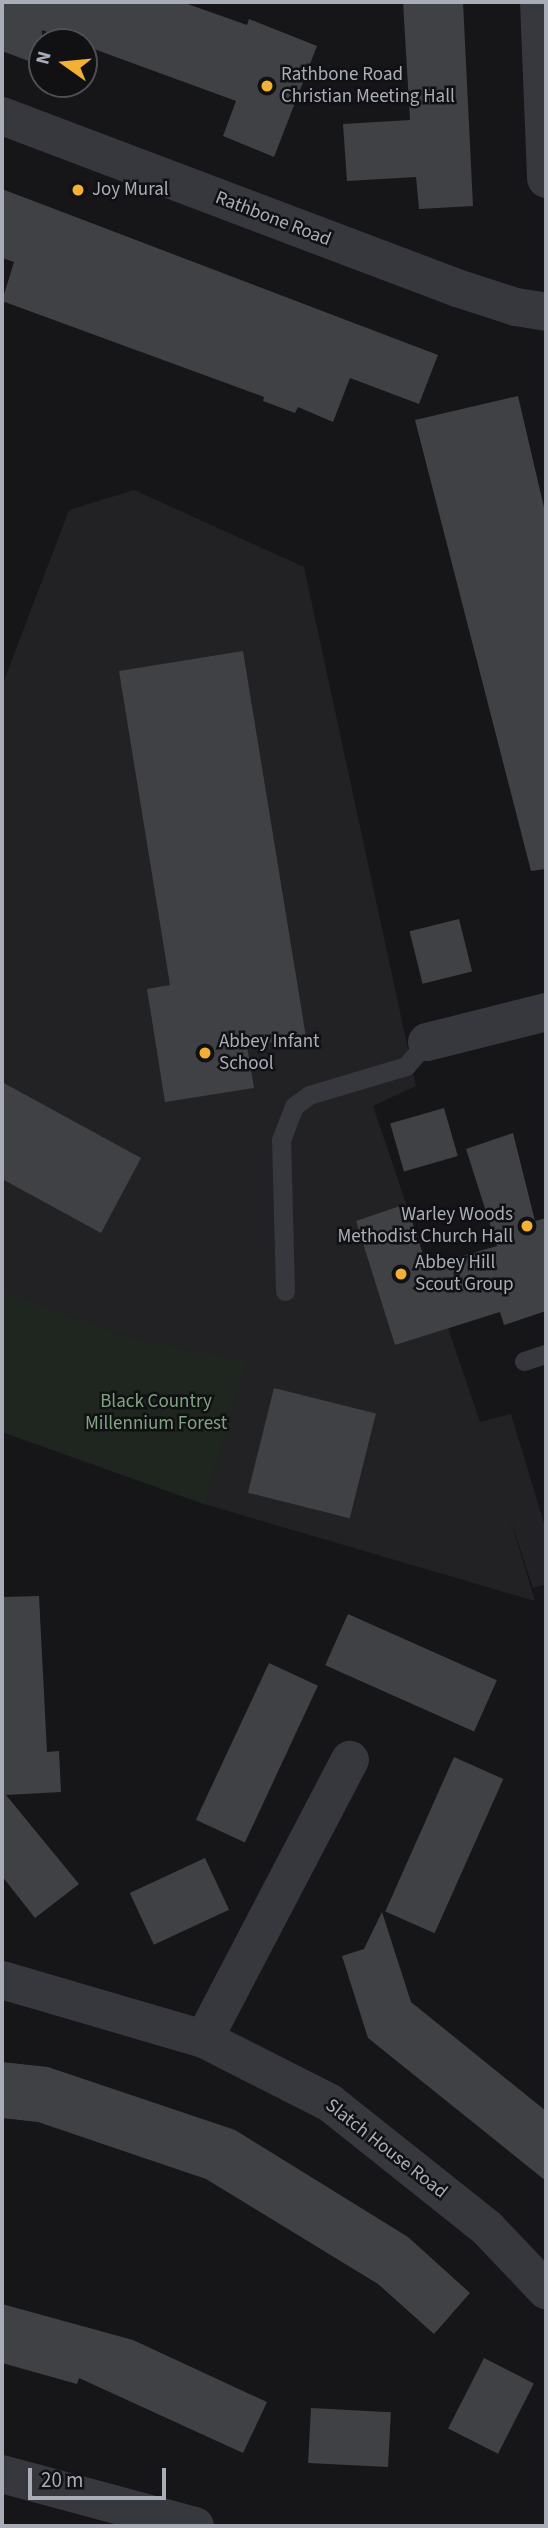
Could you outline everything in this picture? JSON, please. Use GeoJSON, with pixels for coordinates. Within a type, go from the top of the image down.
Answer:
{"type":"FeatureCollection","features":[{"type":"Feature","properties":{"kind":"street"},"geometry":{"type":"LineString","coordinates":[[539,2],[546,179]]}},
{"type":"Feature","properties":{"kind":"street","name":"Rathbone Road"},"geometry":{"type":"LineString","coordinates":[[2,117],[457,288],[546,312]]}},
{"type":"Feature","properties":{"kind":"street"},"geometry":{"type":"LineString","coordinates":[[427,1042],[546,1012]]}},
{"type":"Feature","properties":{"kind":"street"},"geometry":{"type":"LineString","coordinates":[[204,2039],[350,1760]]}},
{"type":"Feature","properties":{"kind":"street","name":"Slatch House Road"},"geometry":{"type":"LineString","coordinates":[[2,1980],[204,2039],[330,2103],[487,2228],[546,2290]]}},
{"type":"Feature","properties":{"kind":"street"},"geometry":{"type":"LineString","coordinates":[[2,2474],[195,2526]]}},
{"type":"Feature","properties":{"kind":"lane"},"geometry":{"type":"LineString","coordinates":[[285,1291],[281,1140],[294,1106],[309,1095],[406,1066],[427,1042]]}},
{"type":"Feature","properties":{"kind":"lane"},"geometry":{"type":"LineString","coordinates":[[524,1361],[546,1354]]}},
{"type":"Feature","properties":{"kind":"shaded area","name":"Abbey Infant School"},"geometry":{"type":"Polygon","coordinates":[[[134,490],[304,567],[416,1086],[373,1106],[480,1422],[511,1414],[546,1530],[546,1584],[533,1588],[509,1515],[535,1601],[204,1504],[2,1432],[2,686],[69,510],[134,490]]]}},
{"type":"Feature","properties":{"kind":"green space","name":"Black Country Millennium Forest"},"geometry":{"type":"Polygon","coordinates":[[[2,1290],[119,1335],[247,1362],[204,1504],[2,1432],[2,1290]]]}},
{"type":"Feature","properties":{"kind":"building"},"geometry":{"type":"Polygon","coordinates":[[[2,2],[182,2],[247,25],[249,19],[317,46],[274,157],[223,136],[236,101],[98,50],[98,28],[28,28],[28,61],[2,51],[2,2]]]}},
{"type":"Feature","properties":{"kind":"building"},"geometry":{"type":"Polygon","coordinates":[[[403,2],[463,2],[473,206],[419,209],[416,177],[347,181],[343,124],[410,120],[403,2]]]}},
{"type":"Feature","properties":{"kind":"building"},"geometry":{"type":"Polygon","coordinates":[[[2,189],[438,355],[419,404],[350,378],[333,422],[298,407],[295,413],[263,401],[264,397],[2,301],[14,262],[2,258],[2,189]]]}},
{"type":"Feature","properties":{"kind":"building"},"geometry":{"type":"Polygon","coordinates":[[[518,396],[546,516],[546,869],[531,871],[415,420],[518,396]]]}},
{"type":"Feature","properties":{"kind":"building"},"geometry":{"type":"Polygon","coordinates":[[[243,651],[306,1037],[247,1046],[254,1088],[165,1102],[147,989],[170,985],[119,671],[243,651]]]}},
{"type":"Feature","properties":{"kind":"building"},"geometry":{"type":"Polygon","coordinates":[[[459,919],[472,971],[423,984],[410,931],[459,919]]]}},
{"type":"Feature","properties":{"kind":"building"},"geometry":{"type":"Polygon","coordinates":[[[2,1082],[141,1158],[101,1233],[2,1179],[2,1082]]]}},
{"type":"Feature","properties":{"kind":"building"},"geometry":{"type":"Polygon","coordinates":[[[444,1108],[458,1156],[404,1171],[390,1123],[444,1108]]]}},
{"type":"Feature","properties":{"kind":"building"},"geometry":{"type":"Polygon","coordinates":[[[513,1133],[535,1221],[546,1218],[546,1311],[504,1325],[500,1312],[395,1345],[356,1221],[406,1204],[427,1266],[497,1246],[466,1149],[513,1133]]]}},
{"type":"Feature","properties":{"kind":"building"},"geometry":{"type":"Polygon","coordinates":[[[274,1388],[376,1413],[350,1518],[248,1493],[274,1388]]]}},
{"type":"Feature","properties":{"kind":"building"},"geometry":{"type":"Polygon","coordinates":[[[39,1596],[47,1752],[59,1751],[61,1792],[6,1795],[79,1884],[35,1918],[2,1876],[2,1597],[39,1596]]]}},
{"type":"Feature","properties":{"kind":"building"},"geometry":{"type":"Polygon","coordinates":[[[348,1614],[497,1680],[474,1731],[325,1665],[348,1614]]]}},
{"type":"Feature","properties":{"kind":"building"},"geometry":{"type":"Polygon","coordinates":[[[269,1663],[318,1686],[245,1843],[196,1820],[269,1663]]]}},
{"type":"Feature","properties":{"kind":"building"},"geometry":{"type":"Polygon","coordinates":[[[454,1757],[503,1779],[435,1933],[385,1911],[454,1757]]]}},
{"type":"Feature","properties":{"kind":"building"},"geometry":{"type":"Polygon","coordinates":[[[205,1858],[229,1910],[154,1945],[130,1893],[205,1858]]]}},
{"type":"Feature","properties":{"kind":"building"},"geometry":{"type":"Polygon","coordinates":[[[382,1912],[411,2002],[546,2111],[546,2181],[368,2038],[342,1956],[364,1949],[382,1912]]]}},
{"type":"Feature","properties":{"kind":"building"},"geometry":{"type":"Polygon","coordinates":[[[2,2062],[48,2067],[235,2130],[408,2237],[470,2293],[434,2334],[378,2284],[206,2179],[38,2122],[2,2118],[2,2062]]]}},
{"type":"Feature","properties":{"kind":"building"},"geometry":{"type":"Polygon","coordinates":[[[2,2304],[133,2340],[267,2402],[243,2453],[79,2378],[77,2384],[2,2363],[2,2304]]]}},
{"type":"Feature","properties":{"kind":"building"},"geometry":{"type":"Polygon","coordinates":[[[484,2358],[534,2383],[498,2454],[448,2428],[484,2358]]]}},
{"type":"Feature","properties":{"kind":"building"},"geometry":{"type":"Polygon","coordinates":[[[311,2408],[391,2412],[388,2467],[308,2463],[311,2408]]]}},
{"type":"Feature","properties":{"kind":"place","name":"Rathbone Road Christian Meeting Hall"},"geometry":{"type":"Point","coordinates":[267,86]}},
{"type":"Feature","properties":{"kind":"place","name":"Joy Mural"},"geometry":{"type":"Point","coordinates":[78,190]}},
{"type":"Feature","properties":{"kind":"place","name":"Abbey Infant School"},"geometry":{"type":"Point","coordinates":[205,1053]}},
{"type":"Feature","properties":{"kind":"place","name":"Warley Woods Methodist Church Hall"},"geometry":{"type":"Point","coordinates":[527,1226]}},
{"type":"Feature","properties":{"kind":"place","name":"Abbey Hill Scout Group"},"geometry":{"type":"Point","coordinates":[401,1274]}}]}
